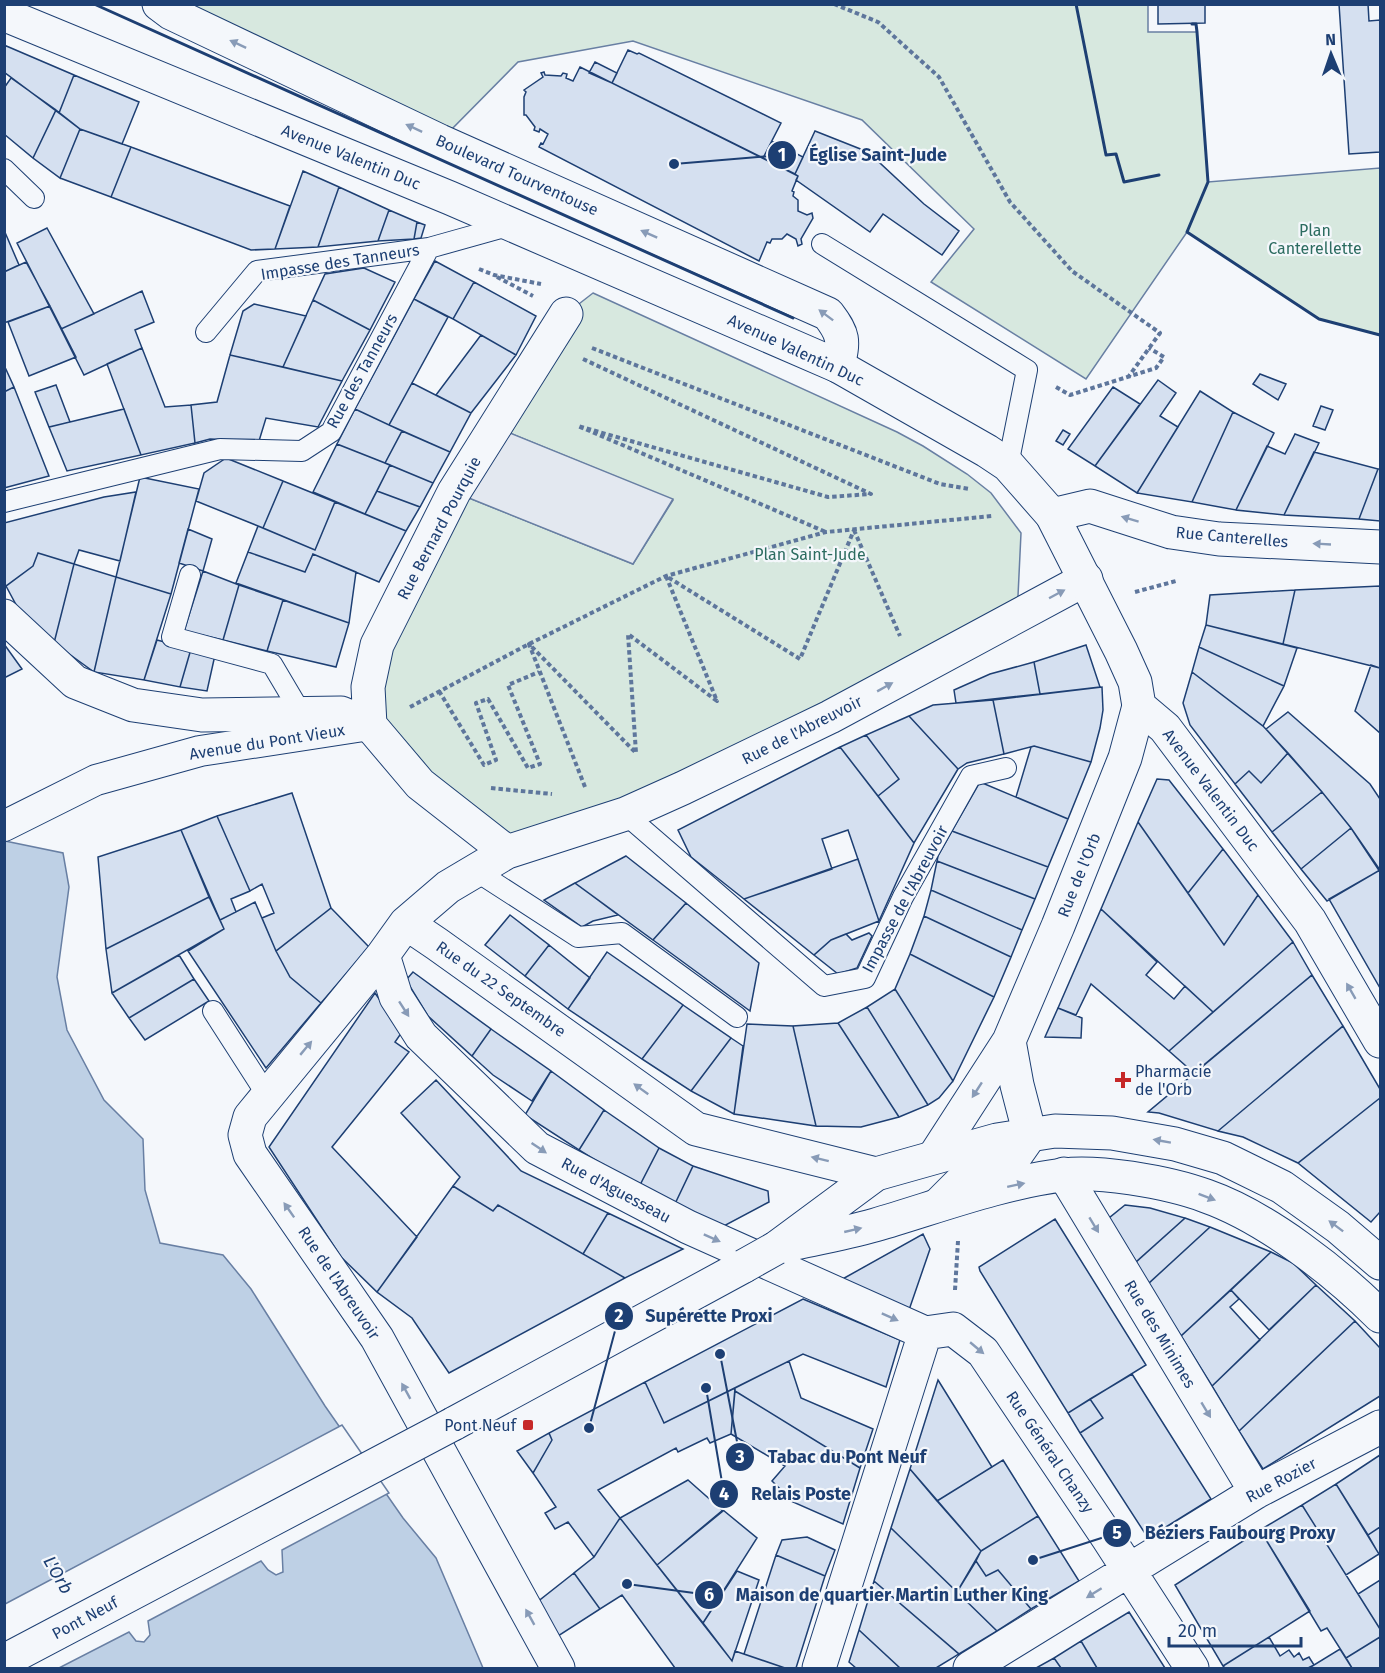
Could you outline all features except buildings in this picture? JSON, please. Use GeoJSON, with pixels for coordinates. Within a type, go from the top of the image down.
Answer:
{"type":"FeatureCollection","features":[{"type":"Feature","properties":{"kind":"street","name":"Boulevard Tourventouse"},"geometry":{"type":"LineString","coordinates":[[159,4],[182,18],[441,141],[828,314],[843,338],[838,366]]}},
{"type":"Feature","properties":{"kind":"street","name":"Avenue Valentin Duc"},"geometry":{"type":"LineString","coordinates":[[4,13],[592,258],[838,366],[1008,465],[1052,515],[1086,579],[1135,682],[1139,706],[1165,728],[1310,921],[1380,1041]]}},
{"type":"Feature","properties":{"kind":"street","name":"Rue Bernard Pourquie"},"geometry":{"type":"LineString","coordinates":[[370,725],[368,687],[377,645],[454,492],[566,314]]}},
{"type":"Feature","properties":{"kind":"street","name":"Rue Canterelles"},"geometry":{"type":"LineString","coordinates":[[1052,515],[1090,506],[1171,532],[1219,539],[1380,547]]}},
{"type":"Feature","properties":{"kind":"street","name":"Rue de l'Abreuvoir"},"geometry":{"type":"LineString","coordinates":[[507,852],[612,819],[683,788],[830,717],[1086,579]]}},
{"type":"Feature","properties":{"kind":"street","name":"Avenue du Pont Vieux"},"geometry":{"type":"LineString","coordinates":[[4,616],[75,682],[133,705],[202,715],[341,713],[370,725]]}},
{"type":"Feature","properties":{"kind":"street","name":"Rue de l'Orb"},"geometry":{"type":"LineString","coordinates":[[934,1157],[1010,1041],[1125,758],[1139,706]]}},
{"type":"Feature","properties":{"kind":"street","name":"Avenue du Pont Vieux"},"geometry":{"type":"LineString","coordinates":[[4,826],[96,780],[200,751],[370,725]]}},
{"type":"Feature","properties":{"kind":"street"},"geometry":{"type":"LineString","coordinates":[[370,725],[420,784],[507,852],[448,888],[406,923]]}},
{"type":"Feature","properties":{"kind":"street","name":"Rue de l'Abreuvoir"},"geometry":{"type":"LineString","coordinates":[[406,923],[383,955],[250,1117],[245,1135],[250,1154],[377,1338],[558,1668]]}},
{"type":"Feature","properties":{"kind":"street","name":"Rue du 22 Septembre"},"geometry":{"type":"LineString","coordinates":[[406,923],[696,1129],[876,1174]]}},
{"type":"Feature","properties":{"kind":"street","name":"Rue d'Aguesseau"},"geometry":{"type":"LineString","coordinates":[[383,955],[396,997],[422,1036],[537,1148],[688,1227],[939,1331]]}},
{"type":"Feature","properties":{"kind":"street"},"geometry":{"type":"LineString","coordinates":[[950,1201],[963,1180],[1016,1155],[1030,1135],[1017,1085],[1010,1041]]}},
{"type":"Feature","properties":{"kind":"street"},"geometry":{"type":"LineString","coordinates":[[776,1248],[876,1174],[997,1140],[1055,1131],[1112,1132],[1174,1143],[1223,1158],[1282,1187],[1338,1227],[1380,1263]]}},
{"type":"Feature","properties":{"kind":"street"},"geometry":{"type":"LineString","coordinates":[[776,1248],[874,1225],[950,1201],[1064,1174],[1113,1175],[1160,1182],[1207,1196],[1262,1222],[1316,1261],[1380,1317]]}},
{"type":"Feature","properties":{"kind":"street","name":"Rue des Minimes"},"geometry":{"type":"LineString","coordinates":[[1064,1174],[1256,1492]]}},
{"type":"Feature","properties":{"kind":"street","name":"Pont Neuf"},"geometry":{"type":"LineString","coordinates":[[4,1660],[453,1424],[776,1248]]}},
{"type":"Feature","properties":{"kind":"street"},"geometry":{"type":"LineString","coordinates":[[819,1668],[939,1331]]}},
{"type":"Feature","properties":{"kind":"street","name":"Rue Général Chanzy"},"geometry":{"type":"LineString","coordinates":[[939,1331],[983,1352],[1192,1668]]}},
{"type":"Feature","properties":{"kind":"street","name":"Rue Rozier"},"geometry":{"type":"LineString","coordinates":[[970,1668],[1256,1492],[1380,1427]]}},
{"type":"Feature","properties":{"kind":"lane"},"geometry":{"type":"LineString","coordinates":[[4,170],[34,198]]}},
{"type":"Feature","properties":{"kind":"lane"},"geometry":{"type":"LineString","coordinates":[[429,248],[511,225]]}},
{"type":"Feature","properties":{"kind":"lane"},"geometry":{"type":"LineString","coordinates":[[822,244],[1027,370],[1008,465]]}},
{"type":"Feature","properties":{"kind":"lane","name":"Impasse des Tanneurs"},"geometry":{"type":"LineString","coordinates":[[206,332],[257,271],[429,248]]}},
{"type":"Feature","properties":{"kind":"lane","name":"Rue des Tanneurs"},"geometry":{"type":"LineString","coordinates":[[4,502],[220,449],[302,451],[331,432],[429,248]]}},
{"type":"Feature","properties":{"kind":"lane"},"geometry":{"type":"LineString","coordinates":[[190,575],[172,637],[272,664],[301,713]]}},
{"type":"Feature","properties":{"kind":"lane","name":"Impasse de l'Abreuvoir"},"geometry":{"type":"LineString","coordinates":[[612,819],[824,986],[865,978],[903,897],[971,776],[1006,768]]}},
{"type":"Feature","properties":{"kind":"lane"},"geometry":{"type":"LineString","coordinates":[[476,871],[578,937],[622,933],[737,1017]]}},
{"type":"Feature","properties":{"kind":"lane"},"geometry":{"type":"LineString","coordinates":[[213,1011],[267,1095]]}},
{"type":"Feature","properties":{"kind":"path"},"geometry":{"type":"LineString","coordinates":[[834,4],[878,22],[939,77],[1010,202],[1072,271],[1160,333],[1128,376]]}},
{"type":"Feature","properties":{"kind":"path"},"geometry":{"type":"LineString","coordinates":[[586,345],[940,484],[971,490]]}},
{"type":"Feature","properties":{"kind":"path"},"geometry":{"type":"LineString","coordinates":[[1070,395],[1156,368],[1164,357],[1149,348]]}},
{"type":"Feature","properties":{"kind":"path"},"geometry":{"type":"LineString","coordinates":[[583,351],[580,357],[871,494],[828,497],[578,426],[826,532]]}},
{"type":"Feature","properties":{"kind":"path"},"geometry":{"type":"LineString","coordinates":[[402,711],[529,644],[666,576],[826,532],[992,516]]}},
{"type":"Feature","properties":{"kind":"path"},"geometry":{"type":"LineString","coordinates":[[666,576],[800,659],[854,530]]}},
{"type":"Feature","properties":{"kind":"path"},"geometry":{"type":"LineString","coordinates":[[854,530],[915,671]]}},
{"type":"Feature","properties":{"kind":"path"},"geometry":{"type":"LineString","coordinates":[[529,644],[636,753],[628,633],[717,701],[666,576]]}},
{"type":"Feature","properties":{"kind":"path"},"geometry":{"type":"LineString","coordinates":[[529,644],[539,672],[612,819]]}},
{"type":"Feature","properties":{"kind":"path"},"geometry":{"type":"LineString","coordinates":[[439,691],[484,765],[496,760],[476,703],[488,699],[528,768],[540,764],[508,685],[539,672]]}},
{"type":"Feature","properties":{"kind":"path"},"geometry":{"type":"LineString","coordinates":[[484,787],[562,795]]}},
{"type":"Feature","properties":{"kind":"path"},"geometry":{"type":"LineString","coordinates":[[939,1331],[950,1201]]}},
{"type":"Feature","properties":{"kind":"green space","name":"Plan Canterellette"},"geometry":{"type":"Polygon","coordinates":[[[159,5],[1148,5],[1148,32],[1197,32],[1208,182],[1380,168],[1380,335],[1319,319],[1187,232],[1086,379],[931,282],[974,229],[862,120],[633,41],[518,62],[440,141],[159,5]]]}},
{"type":"Feature","properties":{"kind":"green space","name":"Plan Saint-Jude"},"geometry":{"type":"Polygon","coordinates":[[[593,293],[897,432],[967,474],[991,493],[1021,533],[1019,608],[683,788],[507,852],[370,725],[368,687],[454,492],[633,564],[673,500],[495,427],[566,314],[593,293]]]}},
{"type":"Feature","properties":{"kind":"shaded area"},"geometry":{"type":"Polygon","coordinates":[[[495,427],[673,499],[633,564],[454,492],[495,427]]]}},
{"type":"Feature","properties":{"kind":"water","name":"L'Orb"},"geometry":{"type":"Polygon","coordinates":[[[5,841],[63,853],[69,887],[57,977],[67,1030],[104,1100],[143,1139],[145,1190],[160,1243],[223,1255],[251,1289],[325,1406],[403,1518],[436,1558],[483,1668],[5,1668],[5,841]]]}},
{"type":"Feature","properties":{"kind":"pier","name":"Pont Neuf"},"geometry":{"type":"Polygon","coordinates":[[[342,1425],[389,1493],[282,1550],[283,1572],[276,1575],[268,1570],[261,1561],[148,1621],[150,1635],[144,1642],[136,1641],[129,1632],[59,1668],[5,1668],[5,1604],[342,1425]]]}},
{"type":"Feature","properties":{"kind":"wall"},"geometry":{"type":"LineString","coordinates":[[94,4],[793,318]]}},
{"type":"Feature","properties":{"kind":"wall"},"geometry":{"type":"LineString","coordinates":[[1076,4],[1106,155],[1116,154],[1124,182],[1159,175]]}},
{"type":"Feature","properties":{"kind":"wall"},"geometry":{"type":"LineString","coordinates":[[1192,24],[1196,24],[1197,32],[1208,182],[1187,232],[1319,319],[1380,335]]}},
{"type":"Feature","properties":{"kind":"place","name":"Église Saint-Jude"},"geometry":{"type":"Point","coordinates":[674,164]}},
{"type":"Feature","properties":{"kind":"place","name":"Pharmacie de l'Orb"},"geometry":{"type":"Point","coordinates":[1123,1080]}},
{"type":"Feature","properties":{"kind":"place","name":"Tabac du Pont Neuf"},"geometry":{"type":"Point","coordinates":[720,1354]}},
{"type":"Feature","properties":{"kind":"place","name":"Relais Poste"},"geometry":{"type":"Point","coordinates":[706,1388]}},
{"type":"Feature","properties":{"kind":"place","name":"Pont Neuf"},"geometry":{"type":"Point","coordinates":[528,1425]}},
{"type":"Feature","properties":{"kind":"place","name":"Supérette Proxi"},"geometry":{"type":"Point","coordinates":[589,1428]}},
{"type":"Feature","properties":{"kind":"place","name":"Béziers Faubourg Proxy"},"geometry":{"type":"Point","coordinates":[1033,1560]}},
{"type":"Feature","properties":{"kind":"place","name":"Maison de quartier Martin Luther King"},"geometry":{"type":"Point","coordinates":[627,1584]}}]}
